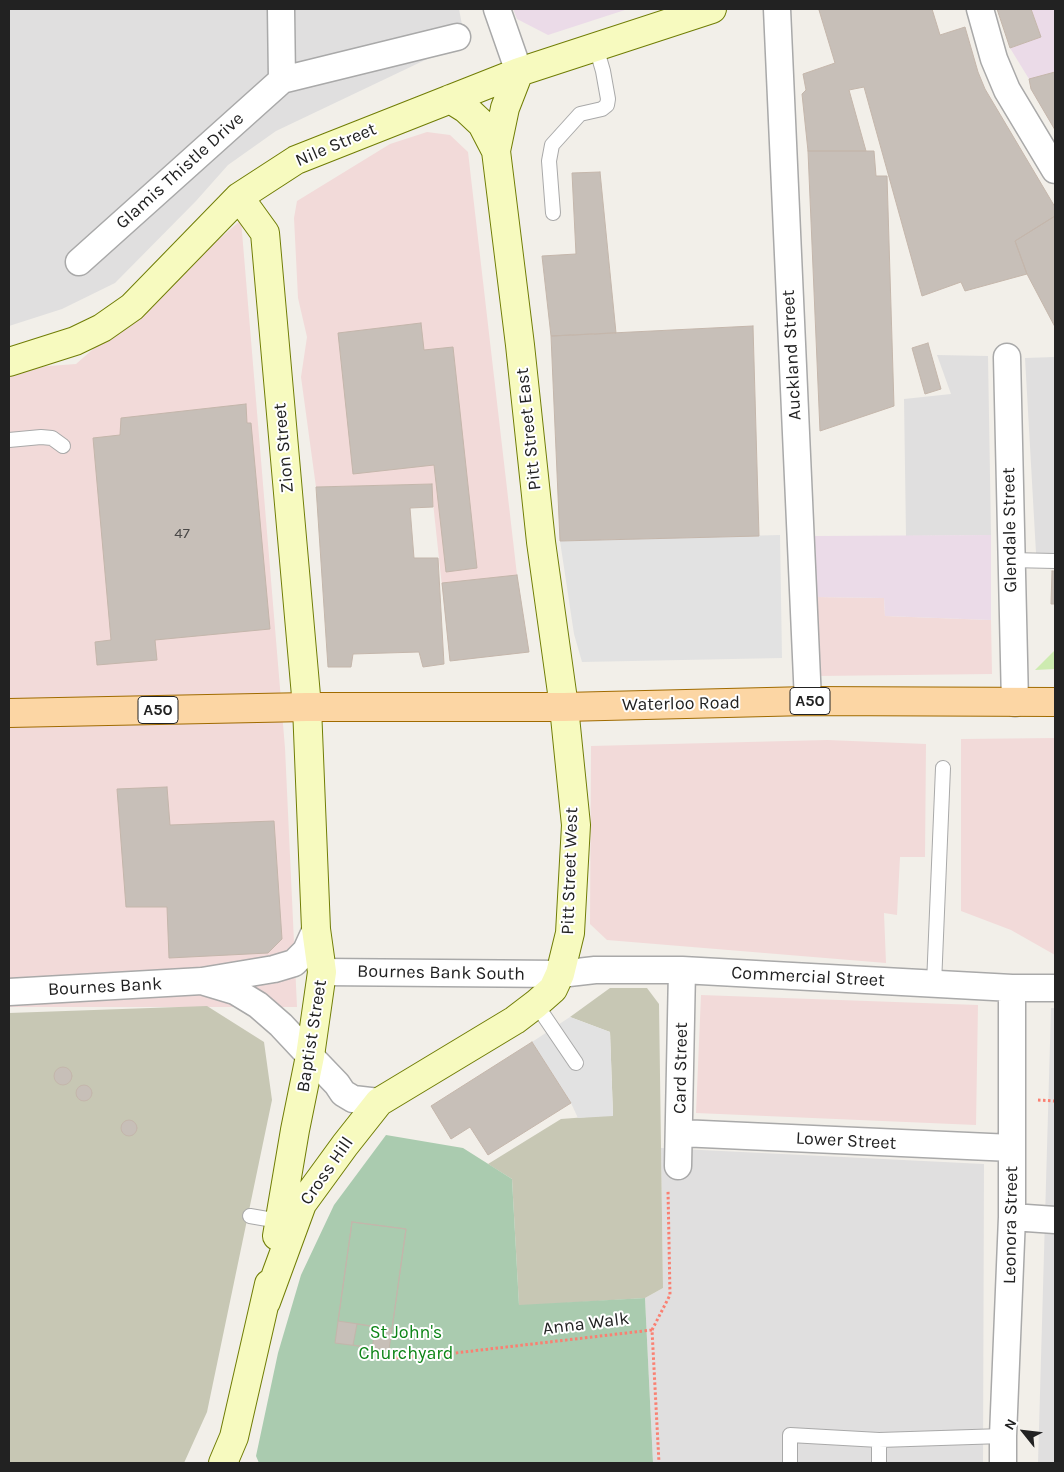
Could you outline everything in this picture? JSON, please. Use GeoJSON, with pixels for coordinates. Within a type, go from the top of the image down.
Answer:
{"type":"FeatureCollection","features":[{"type":"Feature","properties":{"kind":"main road","name":"Nile Street"},"geometry":{"type":"LineString","coordinates":[[9,362],[75,341],[102,328],[117,318],[132,307],[240,197],[296,160],[518,72],[596,47],[672,15],[712,9]]}},
{"type":"Feature","properties":{"kind":"main road","name":"Pitt Street East"},"geometry":{"type":"LineString","coordinates":[[518,72],[505,108],[496,151],[520,345],[541,542],[564,707]]}},
{"type":"Feature","properties":{"kind":"main road","name":"Pitt Street East"},"geometry":{"type":"LineString","coordinates":[[450,99],[466,109],[482,124],[496,151]]}},
{"type":"Feature","properties":{"kind":"main road","name":"Zion Street"},"geometry":{"type":"LineString","coordinates":[[240,197],[264,233],[307,707]]}},
{"type":"Feature","properties":{"kind":"main road","name":"Waterloo Road"},"geometry":{"type":"LineString","coordinates":[[307,707],[564,707],[808,701],[1055,702]]}},
{"type":"Feature","properties":{"kind":"main road","name":"A50"},"geometry":{"type":"LineString","coordinates":[[9,713],[307,707]]}},
{"type":"Feature","properties":{"kind":"main road","name":"Baptist Street"},"geometry":{"type":"LineString","coordinates":[[266,1302],[295,1130],[310,1056],[322,972],[316,929],[307,707]]}},
{"type":"Feature","properties":{"kind":"main road","name":"Pitt Street West"},"geometry":{"type":"LineString","coordinates":[[560,974],[570,933],[576,825],[564,707]]}},
{"type":"Feature","properties":{"kind":"main road","name":"Cross Hill"},"geometry":{"type":"LineString","coordinates":[[266,1302],[302,1204],[345,1144],[379,1102],[515,1020],[553,989],[560,974]]}},
{"type":"Feature","properties":{"kind":"main road"},"geometry":{"type":"LineString","coordinates":[[223,1463],[234,1436],[266,1302]]}},
{"type":"Feature","properties":{"kind":"street"},"geometry":{"type":"LineString","coordinates":[[281,9],[282,80],[457,37]]}},
{"type":"Feature","properties":{"kind":"street"},"geometry":{"type":"LineString","coordinates":[[497,9],[518,72]]}},
{"type":"Feature","properties":{"kind":"street","name":"Auckland Street"},"geometry":{"type":"LineString","coordinates":[[777,9],[808,701]]}},
{"type":"Feature","properties":{"kind":"street"},"geometry":{"type":"LineString","coordinates":[[980,9],[994,59],[1006,90],[1055,170]]}},
{"type":"Feature","properties":{"kind":"street","name":"Glamis Thistle Drive"},"geometry":{"type":"LineString","coordinates":[[79,262],[282,80]]}},
{"type":"Feature","properties":{"kind":"street","name":"Glendale Street"},"geometry":{"type":"LineString","coordinates":[[1007,357],[1014,703]]}},
{"type":"Feature","properties":{"kind":"street","name":"Bournes Bank"},"geometry":{"type":"LineString","coordinates":[[9,992],[202,981],[274,969],[294,963],[306,951],[316,929]]}},
{"type":"Feature","properties":{"kind":"street","name":"Commercial Street"},"geometry":{"type":"LineString","coordinates":[[560,974],[595,970],[682,970],[1012,988],[1055,988]]}},
{"type":"Feature","properties":{"kind":"street","name":"Card Street"},"geometry":{"type":"LineString","coordinates":[[678,1166],[682,970]]}},
{"type":"Feature","properties":{"kind":"street","name":"Bournes Bank South"},"geometry":{"type":"LineString","coordinates":[[322,972],[560,974]]}},
{"type":"Feature","properties":{"kind":"street","name":"Bournes Bank"},"geometry":{"type":"LineString","coordinates":[[202,981],[234,991],[258,1005],[281,1025],[310,1056]]}},
{"type":"Feature","properties":{"kind":"street","name":"Leonora Street"},"geometry":{"type":"LineString","coordinates":[[1003,1463],[1012,1217],[1012,988]]}},
{"type":"Feature","properties":{"kind":"street"},"geometry":{"type":"LineString","coordinates":[[310,1056],[337,1084],[343,1093],[353,1099],[379,1102]]}},
{"type":"Feature","properties":{"kind":"street","name":"Lower Street"},"geometry":{"type":"LineString","coordinates":[[680,1133],[1012,1148]]}},
{"type":"Feature","properties":{"kind":"street"},"geometry":{"type":"LineString","coordinates":[[1012,1217],[1055,1220]]}},
{"type":"Feature","properties":{"kind":"lane"},"geometry":{"type":"LineString","coordinates":[[553,213],[549,161],[552,145],[580,114],[607,106],[608,99],[604,71],[596,47]]}},
{"type":"Feature","properties":{"kind":"lane"},"geometry":{"type":"LineString","coordinates":[[9,440],[40,437],[52,438],[63,446]]}},
{"type":"Feature","properties":{"kind":"lane"},"geometry":{"type":"LineString","coordinates":[[1010,560],[1055,561]]}},
{"type":"Feature","properties":{"kind":"lane"},"geometry":{"type":"LineString","coordinates":[[934,984],[943,768]]}},
{"type":"Feature","properties":{"kind":"lane"},"geometry":{"type":"LineString","coordinates":[[536,1004],[576,1062]]}},
{"type":"Feature","properties":{"kind":"lane"},"geometry":{"type":"LineString","coordinates":[[250,1216],[279,1220]]}},
{"type":"Feature","properties":{"kind":"lane"},"geometry":{"type":"LineString","coordinates":[[790,1463],[790,1435],[879,1440],[1003,1436]]}},
{"type":"Feature","properties":{"kind":"lane"},"geometry":{"type":"LineString","coordinates":[[879,1440],[879,1463]]}},
{"type":"Feature","properties":{"kind":"path"},"geometry":{"type":"LineString","coordinates":[[652,1330],[670,1295],[668,1178],[678,1166]]}},
{"type":"Feature","properties":{"kind":"path","name":"Anna Walk"},"geometry":{"type":"LineString","coordinates":[[391,1358],[438,1355],[652,1330],[659,1463]]}},
{"type":"Feature","properties":{"kind":"shaded area"},"geometry":{"type":"Polygon","coordinates":[[[9,9],[459,9],[465,41],[276,131],[228,165],[196,201],[115,283],[62,309],[9,326],[9,9]]]}},
{"type":"Feature","properties":{"kind":"shaded area"},"geometry":{"type":"Polygon","coordinates":[[[513,9],[628,9],[548,35],[517,19],[513,9]]]}},
{"type":"Feature","properties":{"kind":"shaded area"},"geometry":{"type":"Polygon","coordinates":[[[1031,9],[1055,9],[1055,130],[1031,89],[1029,79],[1010,48],[1041,37],[1031,9]]]}},
{"type":"Feature","properties":{"kind":"shaded area"},"geometry":{"type":"Polygon","coordinates":[[[427,132],[450,135],[468,152],[517,575],[529,652],[450,661],[431,484],[316,487],[301,377],[307,337],[298,298],[294,218],[297,201],[390,144],[427,132]]]}},
{"type":"Feature","properties":{"kind":"shaded area"},"geometry":{"type":"Polygon","coordinates":[[[241,220],[285,748],[297,1007],[9,1007],[9,369],[76,364],[241,220]]]}},
{"type":"Feature","properties":{"kind":"shaded area"},"geometry":{"type":"Polygon","coordinates":[[[937,355],[988,356],[991,535],[906,536],[904,399],[951,394],[937,355]]]}},
{"type":"Feature","properties":{"kind":"shaded area"},"geometry":{"type":"Polygon","coordinates":[[[1055,357],[1055,554],[1036,553],[1025,358],[1055,357]]]}},
{"type":"Feature","properties":{"kind":"shaded area"},"geometry":{"type":"Polygon","coordinates":[[[780,535],[782,658],[582,662],[574,634],[560,541],[780,535]]]}},
{"type":"Feature","properties":{"kind":"shaded area"},"geometry":{"type":"Polygon","coordinates":[[[991,535],[991,620],[885,616],[884,598],[816,597],[815,536],[991,535]]]}},
{"type":"Feature","properties":{"kind":"shaded area"},"geometry":{"type":"Polygon","coordinates":[[[816,597],[884,598],[885,616],[991,620],[992,674],[818,676],[816,597]]]}},
{"type":"Feature","properties":{"kind":"shaded area"},"geometry":{"type":"Polygon","coordinates":[[[1055,738],[1055,955],[1011,930],[961,911],[961,739],[1055,738]]]}},
{"type":"Feature","properties":{"kind":"shaded area"},"geometry":{"type":"Polygon","coordinates":[[[827,740],[926,744],[925,857],[900,857],[897,915],[884,913],[886,963],[607,940],[590,924],[591,746],[827,740]]]}},
{"type":"Feature","properties":{"kind":"shaded area"},"geometry":{"type":"Polygon","coordinates":[[[610,988],[647,988],[659,1004],[663,1288],[645,1298],[519,1306],[512,1179],[488,1164],[561,1119],[613,1115],[610,1032],[570,1017],[610,988]]]}},
{"type":"Feature","properties":{"kind":"shaded area"},"geometry":{"type":"Polygon","coordinates":[[[701,995],[978,1005],[976,1125],[696,1113],[701,995]]]}},
{"type":"Feature","properties":{"kind":"shaded area"},"geometry":{"type":"Polygon","coordinates":[[[207,1006],[264,1042],[272,1100],[207,1412],[184,1463],[9,1463],[9,1013],[207,1006]]]}},
{"type":"Feature","properties":{"kind":"shaded area"},"geometry":{"type":"Polygon","coordinates":[[[1051,1008],[1055,1008],[1055,1463],[1038,1463],[1051,1008]]]}},
{"type":"Feature","properties":{"kind":"shaded area"},"geometry":{"type":"Polygon","coordinates":[[[570,1017],[610,1032],[613,1116],[578,1118],[571,1103],[532,1042],[570,1017]]]}},
{"type":"Feature","properties":{"kind":"shaded area"},"geometry":{"type":"Polygon","coordinates":[[[661,1148],[984,1164],[983,1463],[653,1463],[645,1298],[663,1288],[661,1148]]]}},
{"type":"Feature","properties":{"kind":"green space"},"geometry":{"type":"Polygon","coordinates":[[[1055,650],[1055,669],[1035,670],[1055,650]]]}},
{"type":"Feature","properties":{"kind":"green space","name":"St John's Churchyard"},"geometry":{"type":"Polygon","coordinates":[[[386,1135],[463,1148],[512,1179],[519,1305],[645,1298],[653,1463],[259,1463],[256,1456],[278,1353],[301,1275],[334,1205],[386,1135]]]}},
{"type":"Feature","properties":{"kind":"building"},"geometry":{"type":"Polygon","coordinates":[[[932,9],[940,35],[965,27],[985,89],[1055,207],[1055,216],[1015,241],[1027,274],[965,291],[961,282],[922,296],[864,87],[849,90],[866,151],[808,151],[802,94],[806,90],[803,74],[835,63],[819,10],[932,9]]]}},
{"type":"Feature","properties":{"kind":"building"},"geometry":{"type":"Polygon","coordinates":[[[997,9],[1031,9],[1041,37],[1010,48],[997,9]]]}},
{"type":"Feature","properties":{"kind":"building"},"geometry":{"type":"Polygon","coordinates":[[[1055,72],[1055,130],[1031,89],[1029,79],[1055,72]]]}},
{"type":"Feature","properties":{"kind":"building"},"geometry":{"type":"Polygon","coordinates":[[[808,151],[874,151],[876,176],[887,176],[894,406],[820,431],[808,151]]]}},
{"type":"Feature","properties":{"kind":"building"},"geometry":{"type":"Polygon","coordinates":[[[600,172],[616,333],[551,336],[542,256],[576,254],[572,173],[600,172]]]}},
{"type":"Feature","properties":{"kind":"building"},"geometry":{"type":"Polygon","coordinates":[[[1055,216],[1055,327],[1027,274],[1015,241],[1055,216]]]}},
{"type":"Feature","properties":{"kind":"building"},"geometry":{"type":"Polygon","coordinates":[[[421,323],[424,350],[453,347],[477,568],[446,572],[434,465],[353,474],[338,333],[421,323]]]}},
{"type":"Feature","properties":{"kind":"building"},"geometry":{"type":"Polygon","coordinates":[[[753,326],[759,536],[560,541],[551,336],[753,326]]]}},
{"type":"Feature","properties":{"kind":"building"},"geometry":{"type":"Polygon","coordinates":[[[928,343],[941,389],[925,394],[912,348],[928,343]]]}},
{"type":"Feature","properties":{"kind":"building"},"geometry":{"type":"Polygon","coordinates":[[[246,404],[247,423],[251,423],[270,629],[155,640],[157,660],[97,665],[95,642],[111,640],[93,438],[120,435],[121,418],[246,404]]]}},
{"type":"Feature","properties":{"kind":"building"},"geometry":{"type":"Polygon","coordinates":[[[432,484],[433,507],[410,508],[414,558],[438,558],[444,664],[423,667],[419,652],[353,654],[351,667],[328,667],[316,487],[432,484]]]}},
{"type":"Feature","properties":{"kind":"building"},"geometry":{"type":"Polygon","coordinates":[[[1052,571],[1055,571],[1055,604],[1051,604],[1052,571]]]}},
{"type":"Feature","properties":{"kind":"building"},"geometry":{"type":"Polygon","coordinates":[[[517,575],[529,652],[450,661],[442,583],[517,575]]]}},
{"type":"Feature","properties":{"kind":"building"},"geometry":{"type":"Polygon","coordinates":[[[167,787],[170,825],[274,821],[282,939],[268,953],[169,958],[167,907],[126,907],[117,789],[167,787]]]}},
{"type":"Feature","properties":{"kind":"building"},"geometry":{"type":"Polygon","coordinates":[[[532,1042],[571,1103],[488,1155],[470,1127],[451,1139],[431,1106],[532,1042]]]}},
{"type":"Feature","properties":{"kind":"building"},"geometry":{"type":"Polygon","coordinates":[[[63,1067],[69,1070],[72,1076],[69,1082],[63,1085],[57,1082],[54,1076],[57,1070],[63,1067]]]}},
{"type":"Feature","properties":{"kind":"building"},"geometry":{"type":"Polygon","coordinates":[[[84,1085],[90,1087],[92,1093],[90,1099],[84,1101],[78,1099],[76,1093],[78,1087],[84,1085]]]}},
{"type":"Feature","properties":{"kind":"building"},"geometry":{"type":"Polygon","coordinates":[[[126,1120],[132,1120],[137,1125],[135,1134],[126,1136],[121,1131],[121,1125],[126,1120]]]}},
{"type":"Feature","properties":{"kind":"building"},"geometry":{"type":"Polygon","coordinates":[[[352,1222],[406,1229],[389,1350],[335,1343],[352,1222]]]}},
{"type":"Feature","properties":{"kind":"building"},"geometry":{"type":"Polygon","coordinates":[[[352,1222],[406,1229],[392,1329],[338,1321],[352,1222]]]}},
{"type":"Feature","properties":{"kind":"building"},"geometry":{"type":"Polygon","coordinates":[[[357,1324],[376,1327],[372,1348],[353,1345],[357,1324]]]}}]}
